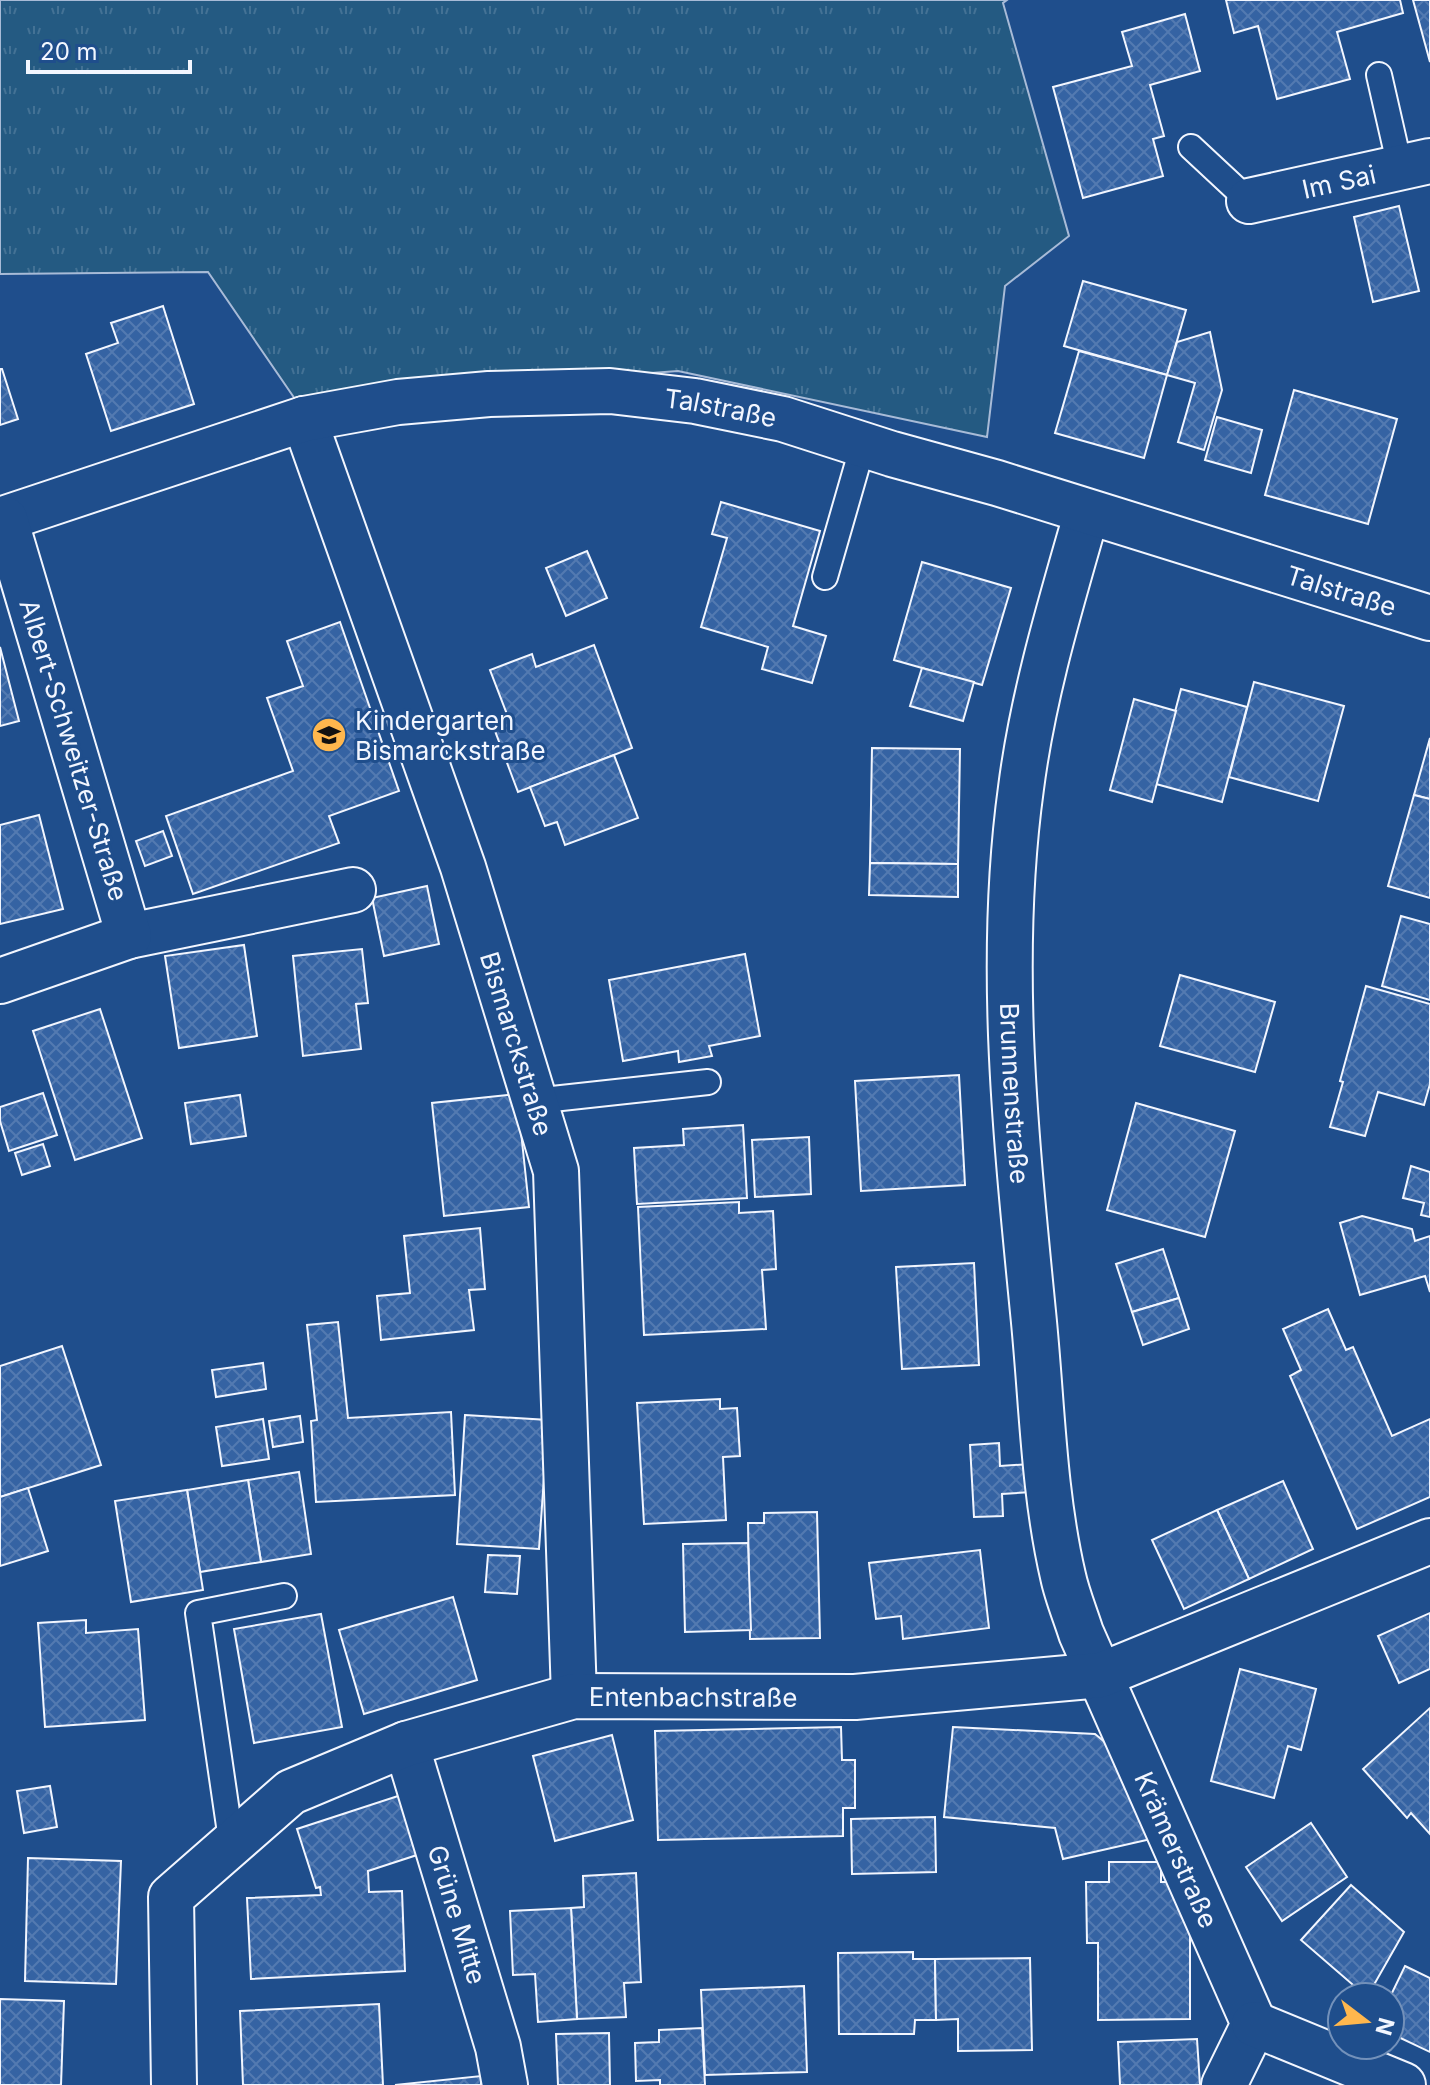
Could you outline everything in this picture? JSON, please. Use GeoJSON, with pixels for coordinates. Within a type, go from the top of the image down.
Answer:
{"type":"FeatureCollection","features":[{"type":"Feature","properties":{"kind":"street","name":"Im Sai"},"geometry":{"type":"LineString","coordinates":[[1249,201],[1415,164]]}},
{"type":"Feature","properties":{"kind":"street","name":"Talstraße"},"geometry":{"type":"LineString","coordinates":[[2,519],[304,419],[398,402],[489,394],[610,391],[695,401],[783,419],[1430,618]]}},
{"type":"Feature","properties":{"kind":"street","name":"Bismarckstraße"},"geometry":{"type":"LineString","coordinates":[[304,419],[463,867],[556,1171],[574,1696]]}},
{"type":"Feature","properties":{"kind":"street","name":"Brunnenstraße"},"geometry":{"type":"LineString","coordinates":[[1087,512],[1044,664],[1029,732],[1016,827],[1009,932],[1011,1049],[1050,1494],[1063,1577],[1081,1633],[1101,1675]]}},
{"type":"Feature","properties":{"kind":"street","name":"Albert-Schweitzer-Straße"},"geometry":{"type":"LineString","coordinates":[[2,519],[129,936]]}},
{"type":"Feature","properties":{"kind":"street","name":"Albert-Schweitzer-Straße"},"geometry":{"type":"LineString","coordinates":[[0,981],[129,936],[353,890]]}},
{"type":"Feature","properties":{"kind":"street","name":"Entenbachstraße"},"geometry":{"type":"LineString","coordinates":[[174,2085],[171,1897],[291,1792],[406,1744],[574,1696],[855,1697],[1101,1675],[1430,1541]]}},
{"type":"Feature","properties":{"kind":"street","name":"Krämerstraße"},"geometry":{"type":"LineString","coordinates":[[1101,1675],[1254,2024]]}},
{"type":"Feature","properties":{"kind":"street","name":"Grüne Mitte"},"geometry":{"type":"LineString","coordinates":[[406,1744],[498,2047],[505,2085]]}},
{"type":"Feature","properties":{"kind":"street"},"geometry":{"type":"LineString","coordinates":[[1224,2085],[1254,2024],[1403,2085]]}},
{"type":"Feature","properties":{"kind":"lane"},"geometry":{"type":"LineString","coordinates":[[1379,75],[1415,164]]}},
{"type":"Feature","properties":{"kind":"lane"},"geometry":{"type":"LineString","coordinates":[[1191,147],[1249,201]]}},
{"type":"Feature","properties":{"kind":"lane"},"geometry":{"type":"LineString","coordinates":[[825,577],[863,445]]}},
{"type":"Feature","properties":{"kind":"lane"},"geometry":{"type":"LineString","coordinates":[[534,1101],[708,1082]]}},
{"type":"Feature","properties":{"kind":"lane"},"geometry":{"type":"LineString","coordinates":[[229,1826],[198,1613],[284,1596]]}},
{"type":"Feature","properties":{"kind":"green space"},"geometry":{"type":"Polygon","coordinates":[[[0,0],[1007,0],[1003,3],[1069,236],[1005,286],[987,437],[678,371],[295,399],[208,272],[0,274],[0,0]]]}},
{"type":"Feature","properties":{"kind":"building"},"geometry":{"type":"Polygon","coordinates":[[[1226,0],[1400,0],[1403,13],[1337,32],[1350,79],[1277,99],[1258,26],[1234,33],[1226,0]]]}},
{"type":"Feature","properties":{"kind":"building"},"geometry":{"type":"Polygon","coordinates":[[[1413,0],[1430,0],[1430,62],[1413,0]]]}},
{"type":"Feature","properties":{"kind":"building"},"geometry":{"type":"Polygon","coordinates":[[[1185,14],[1200,71],[1150,85],[1164,136],[1153,139],[1163,176],[1083,198],[1053,87],[1132,66],[1122,32],[1185,14]]]}},
{"type":"Feature","properties":{"kind":"building"},"geometry":{"type":"Polygon","coordinates":[[[1399,206],[1419,291],[1373,302],[1354,217],[1399,206]]]}},
{"type":"Feature","properties":{"kind":"building"},"geometry":{"type":"Polygon","coordinates":[[[1083,281],[1186,310],[1167,375],[1064,346],[1083,281]]]}},
{"type":"Feature","properties":{"kind":"building"},"geometry":{"type":"Polygon","coordinates":[[[163,306],[194,404],[111,431],[86,354],[118,343],[111,323],[163,306]]]}},
{"type":"Feature","properties":{"kind":"building"},"geometry":{"type":"Polygon","coordinates":[[[1210,332],[1222,390],[1204,450],[1178,442],[1195,383],[1167,375],[1177,342],[1210,332]]]}},
{"type":"Feature","properties":{"kind":"building"},"geometry":{"type":"Polygon","coordinates":[[[1079,351],[1167,375],[1144,458],[1055,433],[1079,351]]]}},
{"type":"Feature","properties":{"kind":"building"},"geometry":{"type":"Polygon","coordinates":[[[0,369],[18,419],[0,425],[0,369]]]}},
{"type":"Feature","properties":{"kind":"building"},"geometry":{"type":"Polygon","coordinates":[[[1294,390],[1397,419],[1368,524],[1265,495],[1294,390]]]}},
{"type":"Feature","properties":{"kind":"building"},"geometry":{"type":"Polygon","coordinates":[[[1217,417],[1262,430],[1251,473],[1205,460],[1217,417]]]}},
{"type":"Feature","properties":{"kind":"building"},"geometry":{"type":"Polygon","coordinates":[[[721,502],[820,531],[793,626],[826,636],[812,683],[762,669],[768,647],[701,627],[727,538],[712,534],[721,502]]]}},
{"type":"Feature","properties":{"kind":"building"},"geometry":{"type":"Polygon","coordinates":[[[587,551],[607,598],[566,616],[546,568],[587,551]]]}},
{"type":"Feature","properties":{"kind":"building"},"geometry":{"type":"Polygon","coordinates":[[[922,562],[1011,588],[982,685],[894,660],[922,562]]]}},
{"type":"Feature","properties":{"kind":"building","name":"Kindergarten Bismarckstraße"},"geometry":{"type":"Polygon","coordinates":[[[340,622],[399,791],[329,816],[339,843],[193,894],[166,816],[293,771],[267,698],[303,686],[287,641],[340,622]]]}},
{"type":"Feature","properties":{"kind":"building"},"geometry":{"type":"Polygon","coordinates":[[[594,645],[632,748],[518,792],[492,723],[508,717],[490,670],[532,654],[536,667],[594,645]]]}},
{"type":"Feature","properties":{"kind":"building"},"geometry":{"type":"Polygon","coordinates":[[[0,647],[19,721],[0,726],[0,647]]]}},
{"type":"Feature","properties":{"kind":"building"},"geometry":{"type":"Polygon","coordinates":[[[922,668],[974,682],[963,721],[910,706],[922,668]]]}},
{"type":"Feature","properties":{"kind":"building"},"geometry":{"type":"Polygon","coordinates":[[[1254,682],[1344,706],[1318,801],[1229,777],[1254,682]]]}},
{"type":"Feature","properties":{"kind":"building"},"geometry":{"type":"Polygon","coordinates":[[[1181,689],[1247,707],[1222,802],[1156,784],[1181,689]]]}},
{"type":"Feature","properties":{"kind":"building"},"geometry":{"type":"Polygon","coordinates":[[[1134,699],[1176,711],[1152,802],[1110,790],[1134,699]]]}},
{"type":"Feature","properties":{"kind":"building"},"geometry":{"type":"Polygon","coordinates":[[[1430,738],[1430,799],[1414,795],[1430,738]]]}},
{"type":"Feature","properties":{"kind":"building"},"geometry":{"type":"Polygon","coordinates":[[[872,748],[960,749],[958,864],[870,863],[872,748]]]}},
{"type":"Feature","properties":{"kind":"building"},"geometry":{"type":"Polygon","coordinates":[[[614,755],[638,818],[565,845],[557,822],[545,826],[530,787],[614,755]]]}},
{"type":"Feature","properties":{"kind":"building"},"geometry":{"type":"Polygon","coordinates":[[[1414,795],[1430,799],[1430,898],[1388,886],[1414,795]]]}},
{"type":"Feature","properties":{"kind":"building"},"geometry":{"type":"Polygon","coordinates":[[[39,815],[63,909],[0,924],[0,825],[39,815]]]}},
{"type":"Feature","properties":{"kind":"building"},"geometry":{"type":"Polygon","coordinates":[[[163,831],[172,856],[145,866],[136,841],[163,831]]]}},
{"type":"Feature","properties":{"kind":"building"},"geometry":{"type":"Polygon","coordinates":[[[870,863],[958,864],[958,897],[869,895],[870,863]]]}},
{"type":"Feature","properties":{"kind":"building"},"geometry":{"type":"Polygon","coordinates":[[[427,886],[439,944],[384,956],[372,898],[427,886]]]}},
{"type":"Feature","properties":{"kind":"building"},"geometry":{"type":"Polygon","coordinates":[[[1401,916],[1430,924],[1430,1000],[1382,986],[1401,916]]]}},
{"type":"Feature","properties":{"kind":"building"},"geometry":{"type":"Polygon","coordinates":[[[244,945],[257,1036],[179,1048],[165,956],[244,945]]]}},
{"type":"Feature","properties":{"kind":"building"},"geometry":{"type":"Polygon","coordinates":[[[362,949],[368,1003],[356,1004],[361,1049],[303,1056],[293,956],[362,949]]]}},
{"type":"Feature","properties":{"kind":"building"},"geometry":{"type":"Polygon","coordinates":[[[745,954],[760,1036],[709,1046],[712,1056],[679,1062],[678,1051],[623,1061],[609,980],[745,954]]]}},
{"type":"Feature","properties":{"kind":"building"},"geometry":{"type":"Polygon","coordinates":[[[1180,975],[1275,1002],[1255,1072],[1160,1046],[1180,975]]]}},
{"type":"Feature","properties":{"kind":"building"},"geometry":{"type":"Polygon","coordinates":[[[1366,986],[1430,1004],[1430,1084],[1424,1105],[1378,1092],[1365,1136],[1330,1127],[1366,986]]]}},
{"type":"Feature","properties":{"kind":"building"},"geometry":{"type":"Polygon","coordinates":[[[100,1009],[142,1138],[75,1160],[33,1031],[100,1009]]]}},
{"type":"Feature","properties":{"kind":"building"},"geometry":{"type":"Polygon","coordinates":[[[959,1075],[965,1185],[861,1191],[855,1081],[959,1075]]]}},
{"type":"Feature","properties":{"kind":"building"},"geometry":{"type":"Polygon","coordinates":[[[43,1093],[57,1135],[9,1151],[0,1121],[0,1107],[43,1093]]]}},
{"type":"Feature","properties":{"kind":"building"},"geometry":{"type":"Polygon","coordinates":[[[517,1094],[529,1207],[444,1216],[432,1103],[517,1094]]]}},
{"type":"Feature","properties":{"kind":"building"},"geometry":{"type":"Polygon","coordinates":[[[240,1095],[246,1136],[191,1144],[185,1103],[240,1095]]]}},
{"type":"Feature","properties":{"kind":"building"},"geometry":{"type":"Polygon","coordinates":[[[1136,1103],[1235,1131],[1205,1237],[1107,1210],[1136,1103]]]}},
{"type":"Feature","properties":{"kind":"building"},"geometry":{"type":"Polygon","coordinates":[[[743,1125],[747,1198],[637,1204],[634,1148],[684,1145],[683,1129],[743,1125]]]}},
{"type":"Feature","properties":{"kind":"building"},"geometry":{"type":"Polygon","coordinates":[[[809,1137],[811,1194],[755,1197],[752,1140],[809,1137]]]}},
{"type":"Feature","properties":{"kind":"building"},"geometry":{"type":"Polygon","coordinates":[[[43,1144],[50,1166],[22,1175],[15,1153],[43,1144]]]}},
{"type":"Feature","properties":{"kind":"building"},"geometry":{"type":"Polygon","coordinates":[[[1411,1166],[1430,1172],[1430,1217],[1421,1215],[1424,1203],[1403,1198],[1411,1166]]]}},
{"type":"Feature","properties":{"kind":"building"},"geometry":{"type":"Polygon","coordinates":[[[739,1202],[739,1213],[773,1211],[776,1269],[762,1270],[766,1329],[644,1335],[638,1207],[739,1202]]]}},
{"type":"Feature","properties":{"kind":"building"},"geometry":{"type":"Polygon","coordinates":[[[1362,1216],[1412,1229],[1415,1241],[1430,1236],[1430,1292],[1425,1276],[1360,1295],[1340,1223],[1362,1216]]]}},
{"type":"Feature","properties":{"kind":"building"},"geometry":{"type":"Polygon","coordinates":[[[480,1228],[485,1289],[469,1290],[474,1330],[381,1340],[377,1296],[410,1293],[404,1236],[480,1228]]]}},
{"type":"Feature","properties":{"kind":"building"},"geometry":{"type":"Polygon","coordinates":[[[1163,1249],[1179,1298],[1132,1312],[1116,1264],[1163,1249]]]}},
{"type":"Feature","properties":{"kind":"building"},"geometry":{"type":"Polygon","coordinates":[[[974,1263],[979,1365],[902,1369],[896,1267],[974,1263]]]}},
{"type":"Feature","properties":{"kind":"building"},"geometry":{"type":"Polygon","coordinates":[[[1179,1298],[1189,1329],[1143,1345],[1132,1312],[1179,1298]]]}},
{"type":"Feature","properties":{"kind":"building"},"geometry":{"type":"Polygon","coordinates":[[[1328,1309],[1346,1350],[1353,1347],[1392,1436],[1430,1419],[1430,1497],[1357,1529],[1290,1376],[1301,1370],[1283,1329],[1328,1309]]]}},
{"type":"Feature","properties":{"kind":"building"},"geometry":{"type":"Polygon","coordinates":[[[338,1322],[348,1418],[451,1412],[455,1495],[316,1502],[311,1421],[317,1420],[307,1325],[338,1322]]]}},
{"type":"Feature","properties":{"kind":"building"},"geometry":{"type":"Polygon","coordinates":[[[62,1346],[101,1465],[0,1497],[0,1366],[62,1346]]]}},
{"type":"Feature","properties":{"kind":"building"},"geometry":{"type":"Polygon","coordinates":[[[263,1363],[266,1389],[216,1397],[212,1370],[263,1363]]]}},
{"type":"Feature","properties":{"kind":"building"},"geometry":{"type":"Polygon","coordinates":[[[720,1399],[720,1409],[737,1408],[740,1456],[723,1457],[726,1520],[644,1524],[637,1403],[720,1399]]]}},
{"type":"Feature","properties":{"kind":"building"},"geometry":{"type":"Polygon","coordinates":[[[465,1415],[548,1420],[539,1549],[457,1544],[465,1415]]]}},
{"type":"Feature","properties":{"kind":"building"},"geometry":{"type":"Polygon","coordinates":[[[300,1416],[303,1442],[273,1447],[269,1421],[300,1416]]]}},
{"type":"Feature","properties":{"kind":"building"},"geometry":{"type":"Polygon","coordinates":[[[263,1419],[269,1459],[222,1466],[216,1427],[263,1419]]]}},
{"type":"Feature","properties":{"kind":"building"},"geometry":{"type":"Polygon","coordinates":[[[999,1443],[1000,1466],[1030,1464],[1031,1492],[1002,1494],[1003,1516],[974,1517],[970,1445],[999,1443]]]}},
{"type":"Feature","properties":{"kind":"building"},"geometry":{"type":"Polygon","coordinates":[[[299,1472],[311,1554],[261,1562],[248,1480],[299,1472]]]}},
{"type":"Feature","properties":{"kind":"building"},"geometry":{"type":"Polygon","coordinates":[[[248,1480],[261,1562],[200,1572],[187,1490],[248,1480]]]}},
{"type":"Feature","properties":{"kind":"building"},"geometry":{"type":"Polygon","coordinates":[[[1283,1481],[1313,1549],[1249,1579],[1217,1510],[1283,1481]]]}},
{"type":"Feature","properties":{"kind":"building"},"geometry":{"type":"Polygon","coordinates":[[[28,1488],[48,1551],[0,1566],[0,1497],[28,1488]]]}},
{"type":"Feature","properties":{"kind":"building"},"geometry":{"type":"Polygon","coordinates":[[[187,1490],[203,1590],[131,1602],[115,1501],[187,1490]]]}},
{"type":"Feature","properties":{"kind":"building"},"geometry":{"type":"Polygon","coordinates":[[[1217,1510],[1249,1579],[1184,1609],[1152,1540],[1217,1510]]]}},
{"type":"Feature","properties":{"kind":"building"},"geometry":{"type":"Polygon","coordinates":[[[817,1512],[820,1638],[750,1639],[748,1523],[764,1523],[764,1513],[817,1512]]]}},
{"type":"Feature","properties":{"kind":"building"},"geometry":{"type":"Polygon","coordinates":[[[748,1543],[751,1630],[685,1632],[683,1544],[748,1543]]]}},
{"type":"Feature","properties":{"kind":"building"},"geometry":{"type":"Polygon","coordinates":[[[980,1550],[989,1628],[903,1639],[901,1616],[876,1619],[869,1563],[980,1550]]]}},
{"type":"Feature","properties":{"kind":"building"},"geometry":{"type":"Polygon","coordinates":[[[488,1555],[520,1556],[517,1594],[485,1592],[488,1555]]]}},
{"type":"Feature","properties":{"kind":"building"},"geometry":{"type":"Polygon","coordinates":[[[453,1597],[477,1680],[364,1714],[339,1630],[453,1597]]]}},
{"type":"Feature","properties":{"kind":"building"},"geometry":{"type":"Polygon","coordinates":[[[1430,1613],[1430,1669],[1399,1683],[1378,1636],[1430,1613]]]}},
{"type":"Feature","properties":{"kind":"building"},"geometry":{"type":"Polygon","coordinates":[[[321,1614],[342,1727],[254,1743],[234,1629],[321,1614]]]}},
{"type":"Feature","properties":{"kind":"building"},"geometry":{"type":"Polygon","coordinates":[[[86,1620],[86,1633],[138,1629],[145,1720],[45,1727],[38,1623],[86,1620]]]}},
{"type":"Feature","properties":{"kind":"building"},"geometry":{"type":"Polygon","coordinates":[[[1240,1669],[1316,1689],[1301,1750],[1288,1746],[1274,1798],[1211,1781],[1240,1669]]]}},
{"type":"Feature","properties":{"kind":"building"},"geometry":{"type":"Polygon","coordinates":[[[1430,1708],[1430,1834],[1411,1813],[1407,1818],[1363,1769],[1430,1708]]]}},
{"type":"Feature","properties":{"kind":"building"},"geometry":{"type":"Polygon","coordinates":[[[841,1727],[842,1760],[855,1760],[855,1808],[843,1808],[843,1836],[658,1840],[655,1731],[841,1727]]]}},
{"type":"Feature","properties":{"kind":"building"},"geometry":{"type":"Polygon","coordinates":[[[953,1727],[1095,1734],[1134,1766],[1151,1839],[1063,1859],[1055,1828],[944,1817],[953,1727]]]}},
{"type":"Feature","properties":{"kind":"building"},"geometry":{"type":"Polygon","coordinates":[[[612,1735],[633,1820],[555,1841],[533,1756],[612,1735]]]}},
{"type":"Feature","properties":{"kind":"building"},"geometry":{"type":"Polygon","coordinates":[[[50,1786],[57,1827],[24,1833],[17,1791],[50,1786]]]}},
{"type":"Feature","properties":{"kind":"building"},"geometry":{"type":"Polygon","coordinates":[[[401,1795],[420,1854],[368,1871],[369,1892],[402,1891],[405,1971],[251,1979],[247,1898],[321,1895],[297,1829],[401,1795]]]}},
{"type":"Feature","properties":{"kind":"building"},"geometry":{"type":"Polygon","coordinates":[[[935,1817],[936,1872],[852,1874],[851,1819],[935,1817]]]}},
{"type":"Feature","properties":{"kind":"building"},"geometry":{"type":"Polygon","coordinates":[[[1311,1823],[1347,1877],[1282,1921],[1246,1867],[1311,1823]]]}},
{"type":"Feature","properties":{"kind":"building"},"geometry":{"type":"Polygon","coordinates":[[[28,1858],[121,1861],[116,1984],[25,1981],[28,1858]]]}},
{"type":"Feature","properties":{"kind":"building"},"geometry":{"type":"Polygon","coordinates":[[[1109,1862],[1161,1862],[1161,1882],[1190,1882],[1190,2019],[1098,2020],[1098,1943],[1087,1943],[1086,1882],[1109,1882],[1109,1862]]]}},
{"type":"Feature","properties":{"kind":"building"},"geometry":{"type":"Polygon","coordinates":[[[636,1873],[641,1982],[624,1983],[626,2017],[577,2019],[571,1908],[584,1907],[583,1876],[636,1873]]]}},
{"type":"Feature","properties":{"kind":"building"},"geometry":{"type":"Polygon","coordinates":[[[1351,1885],[1404,1932],[1376,1981],[1348,1981],[1301,1940],[1351,1885]]]}},
{"type":"Feature","properties":{"kind":"building"},"geometry":{"type":"Polygon","coordinates":[[[571,1908],[577,2019],[538,2022],[535,1974],[513,1975],[510,1911],[571,1908]]]}},
{"type":"Feature","properties":{"kind":"building"},"geometry":{"type":"Polygon","coordinates":[[[913,1952],[913,1959],[935,1959],[936,2020],[915,2020],[914,2034],[839,2034],[838,1953],[913,1952]]]}},
{"type":"Feature","properties":{"kind":"building"},"geometry":{"type":"Polygon","coordinates":[[[1030,1958],[1032,2050],[958,2051],[958,2019],[936,2020],[935,1959],[1030,1958]]]}},
{"type":"Feature","properties":{"kind":"building"},"geometry":{"type":"Polygon","coordinates":[[[1405,1966],[1430,1978],[1430,2052],[1406,2041],[1406,1981],[1398,1981],[1405,1966]]]}},
{"type":"Feature","properties":{"kind":"building"},"geometry":{"type":"Polygon","coordinates":[[[804,1986],[807,2072],[705,2075],[701,1990],[804,1986]]]}},
{"type":"Feature","properties":{"kind":"building"},"geometry":{"type":"Polygon","coordinates":[[[0,1999],[64,2001],[61,2085],[0,2085],[0,1999]]]}},
{"type":"Feature","properties":{"kind":"building"},"geometry":{"type":"Polygon","coordinates":[[[379,2004],[383,2085],[243,2085],[240,2011],[379,2004]]]}},
{"type":"Feature","properties":{"kind":"building"},"geometry":{"type":"Polygon","coordinates":[[[702,2028],[705,2085],[660,2085],[660,2080],[636,2081],[635,2043],[659,2042],[659,2030],[702,2028]]]}},
{"type":"Feature","properties":{"kind":"building"},"geometry":{"type":"Polygon","coordinates":[[[609,2033],[610,2085],[558,2085],[556,2034],[609,2033]]]}},
{"type":"Feature","properties":{"kind":"building"},"geometry":{"type":"Polygon","coordinates":[[[1197,2039],[1200,2085],[1120,2085],[1118,2042],[1197,2039]]]}},
{"type":"Feature","properties":{"kind":"building"},"geometry":{"type":"Polygon","coordinates":[[[481,2076],[481,2085],[395,2085],[481,2076]]]}},
{"type":"Feature","properties":{"kind":"place","name":"Kindergarten Bismarckstraße"},"geometry":{"type":"Point","coordinates":[329,735]}}]}
